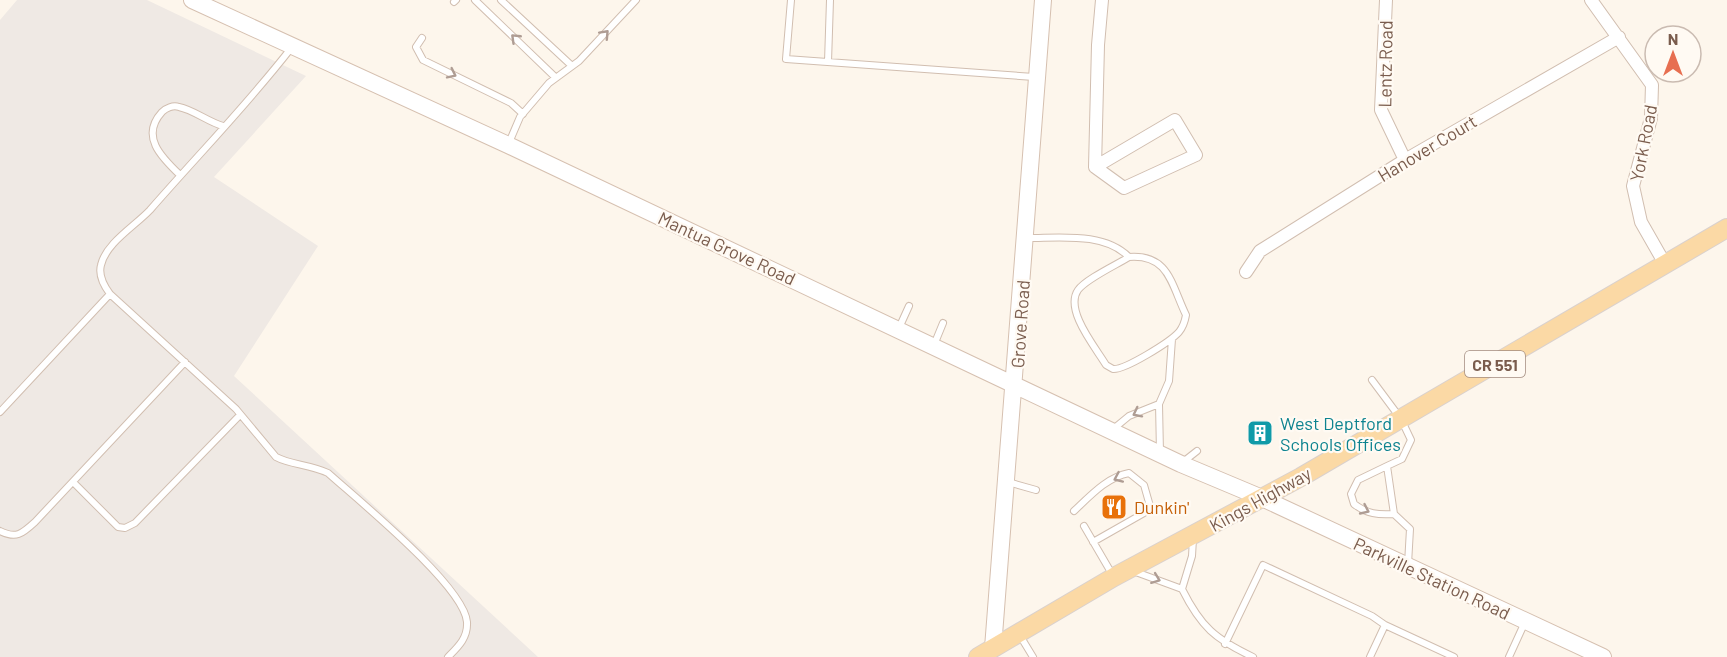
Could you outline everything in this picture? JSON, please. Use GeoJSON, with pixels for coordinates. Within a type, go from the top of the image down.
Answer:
{"type":"FeatureCollection","features":[{"type":"Feature","properties":{"kind":"main road","name":"Mantua Grove Road"},"geometry":{"type":"LineString","coordinates":[[192,0],[899,328],[1181,464],[1262,498]]}},
{"type":"Feature","properties":{"kind":"main road","name":"Grove Road"},"geometry":{"type":"LineString","coordinates":[[986,652],[1007,482],[1016,385],[1043,0]]}},
{"type":"Feature","properties":{"kind":"main road","name":"Kings Highway"},"geometry":{"type":"LineString","coordinates":[[986,652],[1122,573],[1262,498],[1401,419],[1727,228]]}},
{"type":"Feature","properties":{"kind":"main road","name":"Parkville Station Road"},"geometry":{"type":"LineString","coordinates":[[1262,498],[1603,657]]}},
{"type":"Feature","properties":{"kind":"street"},"geometry":{"type":"LineString","coordinates":[[1095,167],[1098,45],[1102,0]]}},
{"type":"Feature","properties":{"kind":"street","name":"Lentz Road"},"geometry":{"type":"LineString","coordinates":[[1386,0],[1381,110],[1405,160]]}},
{"type":"Feature","properties":{"kind":"street","name":"York Road"},"geometry":{"type":"LineString","coordinates":[[1591,0],[1652,85],[1651,118],[1633,186],[1641,222],[1665,264]]}},
{"type":"Feature","properties":{"kind":"street","name":"Hanover Court"},"geometry":{"type":"LineString","coordinates":[[1246,272],[1260,251],[1405,160],[1618,37]]}},
{"type":"Feature","properties":{"kind":"street"},"geometry":{"type":"LineString","coordinates":[[1175,120],[1196,154],[1124,188],[1095,167],[1175,120]]}},
{"type":"Feature","properties":{"kind":"lane"},"geometry":{"type":"LineString","coordinates":[[475,0],[555,77]]}},
{"type":"Feature","properties":{"kind":"lane"},"geometry":{"type":"LineString","coordinates":[[501,0],[572,66]]}},
{"type":"Feature","properties":{"kind":"lane"},"geometry":{"type":"LineString","coordinates":[[508,145],[523,114],[555,77],[572,66],[636,0]]}},
{"type":"Feature","properties":{"kind":"lane"},"geometry":{"type":"LineString","coordinates":[[790,0],[786,59],[1038,78]]}},
{"type":"Feature","properties":{"kind":"lane"},"geometry":{"type":"LineString","coordinates":[[828,62],[830,0]]}},
{"type":"Feature","properties":{"kind":"lane"},"geometry":{"type":"LineString","coordinates":[[422,38],[416,47],[423,60],[511,103],[523,114]]}},
{"type":"Feature","properties":{"kind":"lane"},"geometry":{"type":"LineString","coordinates":[[292,46],[256,93],[223,126],[149,211],[107,252],[100,265],[102,284],[240,414],[276,457],[284,462],[316,467],[328,473],[417,555],[459,599],[467,623],[466,635],[448,657]]}},
{"type":"Feature","properties":{"kind":"lane"},"geometry":{"type":"LineString","coordinates":[[180,175],[152,141],[152,129],[156,119],[165,109],[179,107],[223,126]]}},
{"type":"Feature","properties":{"kind":"lane"},"geometry":{"type":"LineString","coordinates":[[1026,238],[1081,238],[1117,245],[1129,257]]}},
{"type":"Feature","properties":{"kind":"lane"},"geometry":{"type":"LineString","coordinates":[[1129,257],[1154,258],[1162,266],[1186,315],[1180,331],[1172,339],[1124,367],[1113,369],[1106,365],[1077,319],[1074,298],[1078,289],[1129,257]]}},
{"type":"Feature","properties":{"kind":"lane"},"geometry":{"type":"LineString","coordinates":[[0,412],[110,294]]}},
{"type":"Feature","properties":{"kind":"lane"},"geometry":{"type":"LineString","coordinates":[[899,328],[909,306]]}},
{"type":"Feature","properties":{"kind":"lane"},"geometry":{"type":"LineString","coordinates":[[933,346],[943,323]]}},
{"type":"Feature","properties":{"kind":"lane"},"geometry":{"type":"LineString","coordinates":[[1160,454],[1159,404],[1168,381],[1172,339]]}},
{"type":"Feature","properties":{"kind":"lane"},"geometry":{"type":"LineString","coordinates":[[0,531],[11,536],[22,534],[184,362]]}},
{"type":"Feature","properties":{"kind":"lane"},"geometry":{"type":"LineString","coordinates":[[1372,380],[1401,419],[1411,441],[1402,459],[1358,480],[1351,494],[1354,504],[1363,511],[1373,514],[1394,514]]}},
{"type":"Feature","properties":{"kind":"lane"},"geometry":{"type":"LineString","coordinates":[[1111,430],[1129,416],[1159,404]]}},
{"type":"Feature","properties":{"kind":"lane"},"geometry":{"type":"LineString","coordinates":[[73,482],[118,527],[125,528],[135,523],[240,414]]}},
{"type":"Feature","properties":{"kind":"lane"},"geometry":{"type":"LineString","coordinates":[[1181,464],[1197,451]]}},
{"type":"Feature","properties":{"kind":"lane"},"geometry":{"type":"LineString","coordinates":[[1387,466],[1394,514],[1410,529],[1408,567]]}},
{"type":"Feature","properties":{"kind":"lane"},"geometry":{"type":"LineString","coordinates":[[1074,511],[1100,487],[1122,474],[1129,473],[1144,485],[1150,506],[1144,513],[1093,542]]}},
{"type":"Feature","properties":{"kind":"lane"},"geometry":{"type":"LineString","coordinates":[[1007,482],[1036,490]]}},
{"type":"Feature","properties":{"kind":"lane"},"geometry":{"type":"LineString","coordinates":[[1084,526],[1093,542],[1122,573],[1182,589]]}},
{"type":"Feature","properties":{"kind":"lane"},"geometry":{"type":"LineString","coordinates":[[1193,536],[1192,556],[1182,589],[1195,614],[1209,632],[1225,644],[1253,657]]}},
{"type":"Feature","properties":{"kind":"lane"},"geometry":{"type":"LineString","coordinates":[[1225,644],[1263,565],[1454,657]]}},
{"type":"Feature","properties":{"kind":"lane"},"geometry":{"type":"LineString","coordinates":[[1509,657],[1525,621]]}},
{"type":"Feature","properties":{"kind":"lane"},"geometry":{"type":"LineString","coordinates":[[1370,657],[1385,625]]}},
{"type":"Feature","properties":{"kind":"lane"},"geometry":{"type":"LineString","coordinates":[[1019,633],[1033,657]]}},
{"type":"Feature","properties":{"kind":"shaded area"},"geometry":{"type":"Polygon","coordinates":[[[17,0],[147,0],[306,76],[214,177],[318,246],[234,376],[538,657],[0,657],[0,20],[17,0]]]}},
{"type":"Feature","properties":{"kind":"place","name":"West Deptford Schools Offices"},"geometry":{"type":"Point","coordinates":[1260,433]}},
{"type":"Feature","properties":{"kind":"place","name":"Dunkin'"},"geometry":{"type":"Point","coordinates":[1114,507]}}]}
